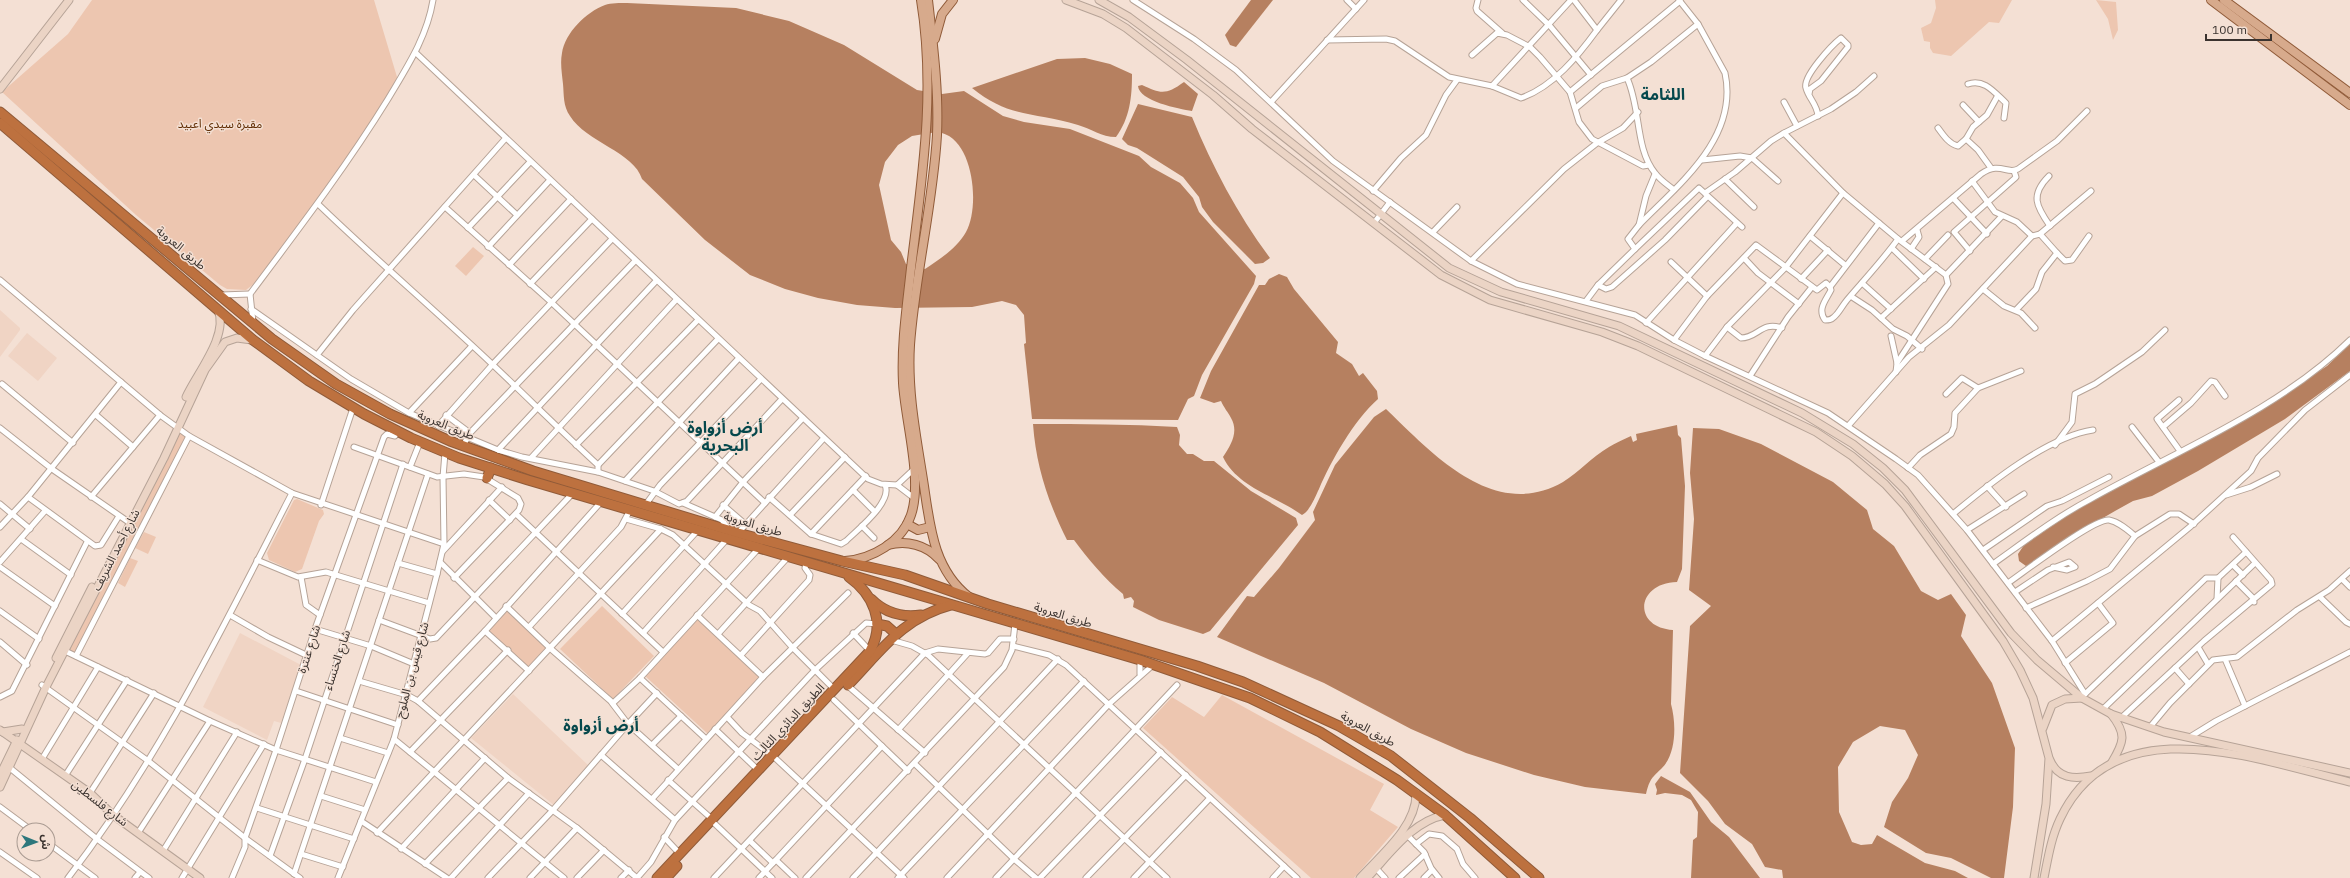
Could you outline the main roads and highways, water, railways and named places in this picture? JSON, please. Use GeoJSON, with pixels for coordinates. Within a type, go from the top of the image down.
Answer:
{"type":"FeatureCollection","features":[{"type":"Feature","properties":{"kind":"highway","name":"طريق العروبة"},"geometry":{"type":"LineString","coordinates":[[0,111],[254,324],[304,363],[352,394],[410,424],[467,439],[533,471],[646,504],[731,534],[916,578],[1059,626],[1222,674],[1358,735],[1409,769],[1539,878]]}},
{"type":"Feature","properties":{"kind":"highway","name":"طريق العروبة"},"geometry":{"type":"LineString","coordinates":[[1,126],[253,340],[294,371],[353,408],[397,432],[445,453],[601,502],[628,514],[698,530],[731,534],[758,548],[1154,664],[1221,687],[1303,722],[1416,793],[1445,815],[1515,878]]}},
{"type":"Feature","properties":{"kind":"highway"},"geometry":{"type":"LineString","coordinates":[[487,478],[491,468]]}},
{"type":"Feature","properties":{"kind":"highway","name":"الطريق الدائري الثالث"},"geometry":{"type":"LineString","coordinates":[[657,878],[776,758],[834,695],[870,651],[876,638],[877,624],[870,598],[858,584],[841,573]]}},
{"type":"Feature","properties":{"kind":"highway"},"geometry":{"type":"LineString","coordinates":[[912,594],[917,587],[916,578]]}},
{"type":"Feature","properties":{"kind":"highway"},"geometry":{"type":"LineString","coordinates":[[870,598],[892,613],[908,616],[924,614]]}},
{"type":"Feature","properties":{"kind":"highway","name":"الطريق الدائري الثالث"},"geometry":{"type":"LineString","coordinates":[[834,695],[847,685],[893,637],[924,614],[951,605]]}},
{"type":"Feature","properties":{"kind":"highway"},"geometry":{"type":"LineString","coordinates":[[877,624],[886,626],[893,637]]}},
{"type":"Feature","properties":{"kind":"highway"},"geometry":{"type":"LineString","coordinates":[[1349,751],[1351,743],[1358,735]]}},
{"type":"Feature","properties":{"kind":"highway","name":"الطريق الدائري الثالث"},"geometry":{"type":"LineString","coordinates":[[666,878],[759,771],[776,758]]}},
{"type":"Feature","properties":{"kind":"main road"},"geometry":{"type":"LineString","coordinates":[[0,89],[2,82],[68,0]]}},
{"type":"Feature","properties":{"kind":"main road"},"geometry":{"type":"LineString","coordinates":[[920,0],[933,83]]}},
{"type":"Feature","properties":{"kind":"main road"},"geometry":{"type":"LineString","coordinates":[[928,0],[933,52],[933,83],[909,319],[911,393],[930,527],[940,560],[952,581],[970,597]]}},
{"type":"Feature","properties":{"kind":"main road"},"geometry":{"type":"LineString","coordinates":[[933,52],[938,23],[946,7],[953,0]]}},
{"type":"Feature","properties":{"kind":"main road"},"geometry":{"type":"LineString","coordinates":[[1066,0],[1092,9],[1115,20],[1179,68],[1252,129],[1432,269],[1466,288],[1507,305],[1622,339],[1760,404],[1836,444],[1868,469],[1905,506],[1991,625],[2020,670],[2033,698],[2043,730],[2049,758],[2045,810],[2034,878]]}},
{"type":"Feature","properties":{"kind":"main road"},"geometry":{"type":"LineString","coordinates":[[1099,0],[1129,17],[1187,60],[1435,259],[1467,278],[1518,297],[1619,326],[1827,426],[1883,468],[1914,501],[2000,618],[2037,660],[2083,696],[2111,714],[2190,738],[2350,773]]}},
{"type":"Feature","properties":{"kind":"main road"},"geometry":{"type":"LineString","coordinates":[[2211,0],[2350,105]]}},
{"type":"Feature","properties":{"kind":"main road"},"geometry":{"type":"LineString","coordinates":[[2224,0],[2350,93]]}},
{"type":"Feature","properties":{"kind":"main road","name":"شارع أحمد الشريف"},"geometry":{"type":"LineString","coordinates":[[176,427],[194,380],[218,338],[221,326],[218,310]]}},
{"type":"Feature","properties":{"kind":"main road"},"geometry":{"type":"LineString","coordinates":[[888,545],[907,524],[914,498],[913,470],[903,389],[902,353],[909,319]]}},
{"type":"Feature","properties":{"kind":"main road"},"geometry":{"type":"LineString","coordinates":[[218,338],[225,342],[237,338],[253,340]]}},
{"type":"Feature","properties":{"kind":"main road","name":"شارع أحمد الشريف"},"geometry":{"type":"LineString","coordinates":[[18,743],[22,729],[198,383],[225,342]]}},
{"type":"Feature","properties":{"kind":"main road"},"geometry":{"type":"LineString","coordinates":[[1730,390],[1734,382]]}},
{"type":"Feature","properties":{"kind":"main road"},"geometry":{"type":"LineString","coordinates":[[1760,404],[1764,395]]}},
{"type":"Feature","properties":{"kind":"main road"},"geometry":{"type":"LineString","coordinates":[[907,524],[918,530],[930,527]]}},
{"type":"Feature","properties":{"kind":"main road"},"geometry":{"type":"LineString","coordinates":[[842,561],[866,557],[888,545],[903,542],[918,545],[932,553],[940,560]]}},
{"type":"Feature","properties":{"kind":"main road","name":"شارع أحمد الشريف"},"geometry":{"type":"LineString","coordinates":[[0,775],[18,743],[44,686]]}},
{"type":"Feature","properties":{"kind":"main road"},"geometry":{"type":"LineString","coordinates":[[2043,730],[2048,712],[2052,705],[2065,699],[2083,696]]}},
{"type":"Feature","properties":{"kind":"main road"},"geometry":{"type":"LineString","coordinates":[[2111,714],[2121,727],[2123,738],[2120,750],[2112,762]]}},
{"type":"Feature","properties":{"kind":"main road"},"geometry":{"type":"LineString","coordinates":[[2,731],[22,729]]}},
{"type":"Feature","properties":{"kind":"main road","name":"شارع فلسطين"},"geometry":{"type":"LineString","coordinates":[[2,731],[90,793],[114,815],[200,878]]}},
{"type":"Feature","properties":{"kind":"main road"},"geometry":{"type":"LineString","coordinates":[[2044,878],[2051,845],[2060,820],[2073,797],[2091,776],[2112,762],[2148,751],[2168,748],[2194,749],[2285,766],[2350,782]]}},
{"type":"Feature","properties":{"kind":"main road"},"geometry":{"type":"LineString","coordinates":[[2049,758],[2056,770],[2066,777],[2078,778],[2091,776]]}},
{"type":"Feature","properties":{"kind":"main road","name":"شارع أحمد الشريف"},"geometry":{"type":"LineString","coordinates":[[0,787],[5,765]]}},
{"type":"Feature","properties":{"kind":"main road"},"geometry":{"type":"LineString","coordinates":[[1367,878],[1374,866],[1408,824],[1415,807],[1416,793]]}},
{"type":"Feature","properties":{"kind":"main road"},"geometry":{"type":"LineString","coordinates":[[1360,878],[1424,822],[1445,815]]}},
{"type":"Feature","properties":{"kind":"district","name":"اللثامة"},"geometry":{"type":"Point","coordinates":[1663,94]}},
{"type":"Feature","properties":{"kind":"district","name":"أرض أزواوة البحرية"},"geometry":{"type":"Point","coordinates":[725,436]}},
{"type":"Feature","properties":{"kind":"district","name":"أرض أزواوة"},"geometry":{"type":"Point","coordinates":[601,725]}},
{"type":"Feature","properties":{"kind":"park label","name":"مقبرة سيدي اعبيد"},"geometry":{"type":"Point","coordinates":[220,124]}}]}
